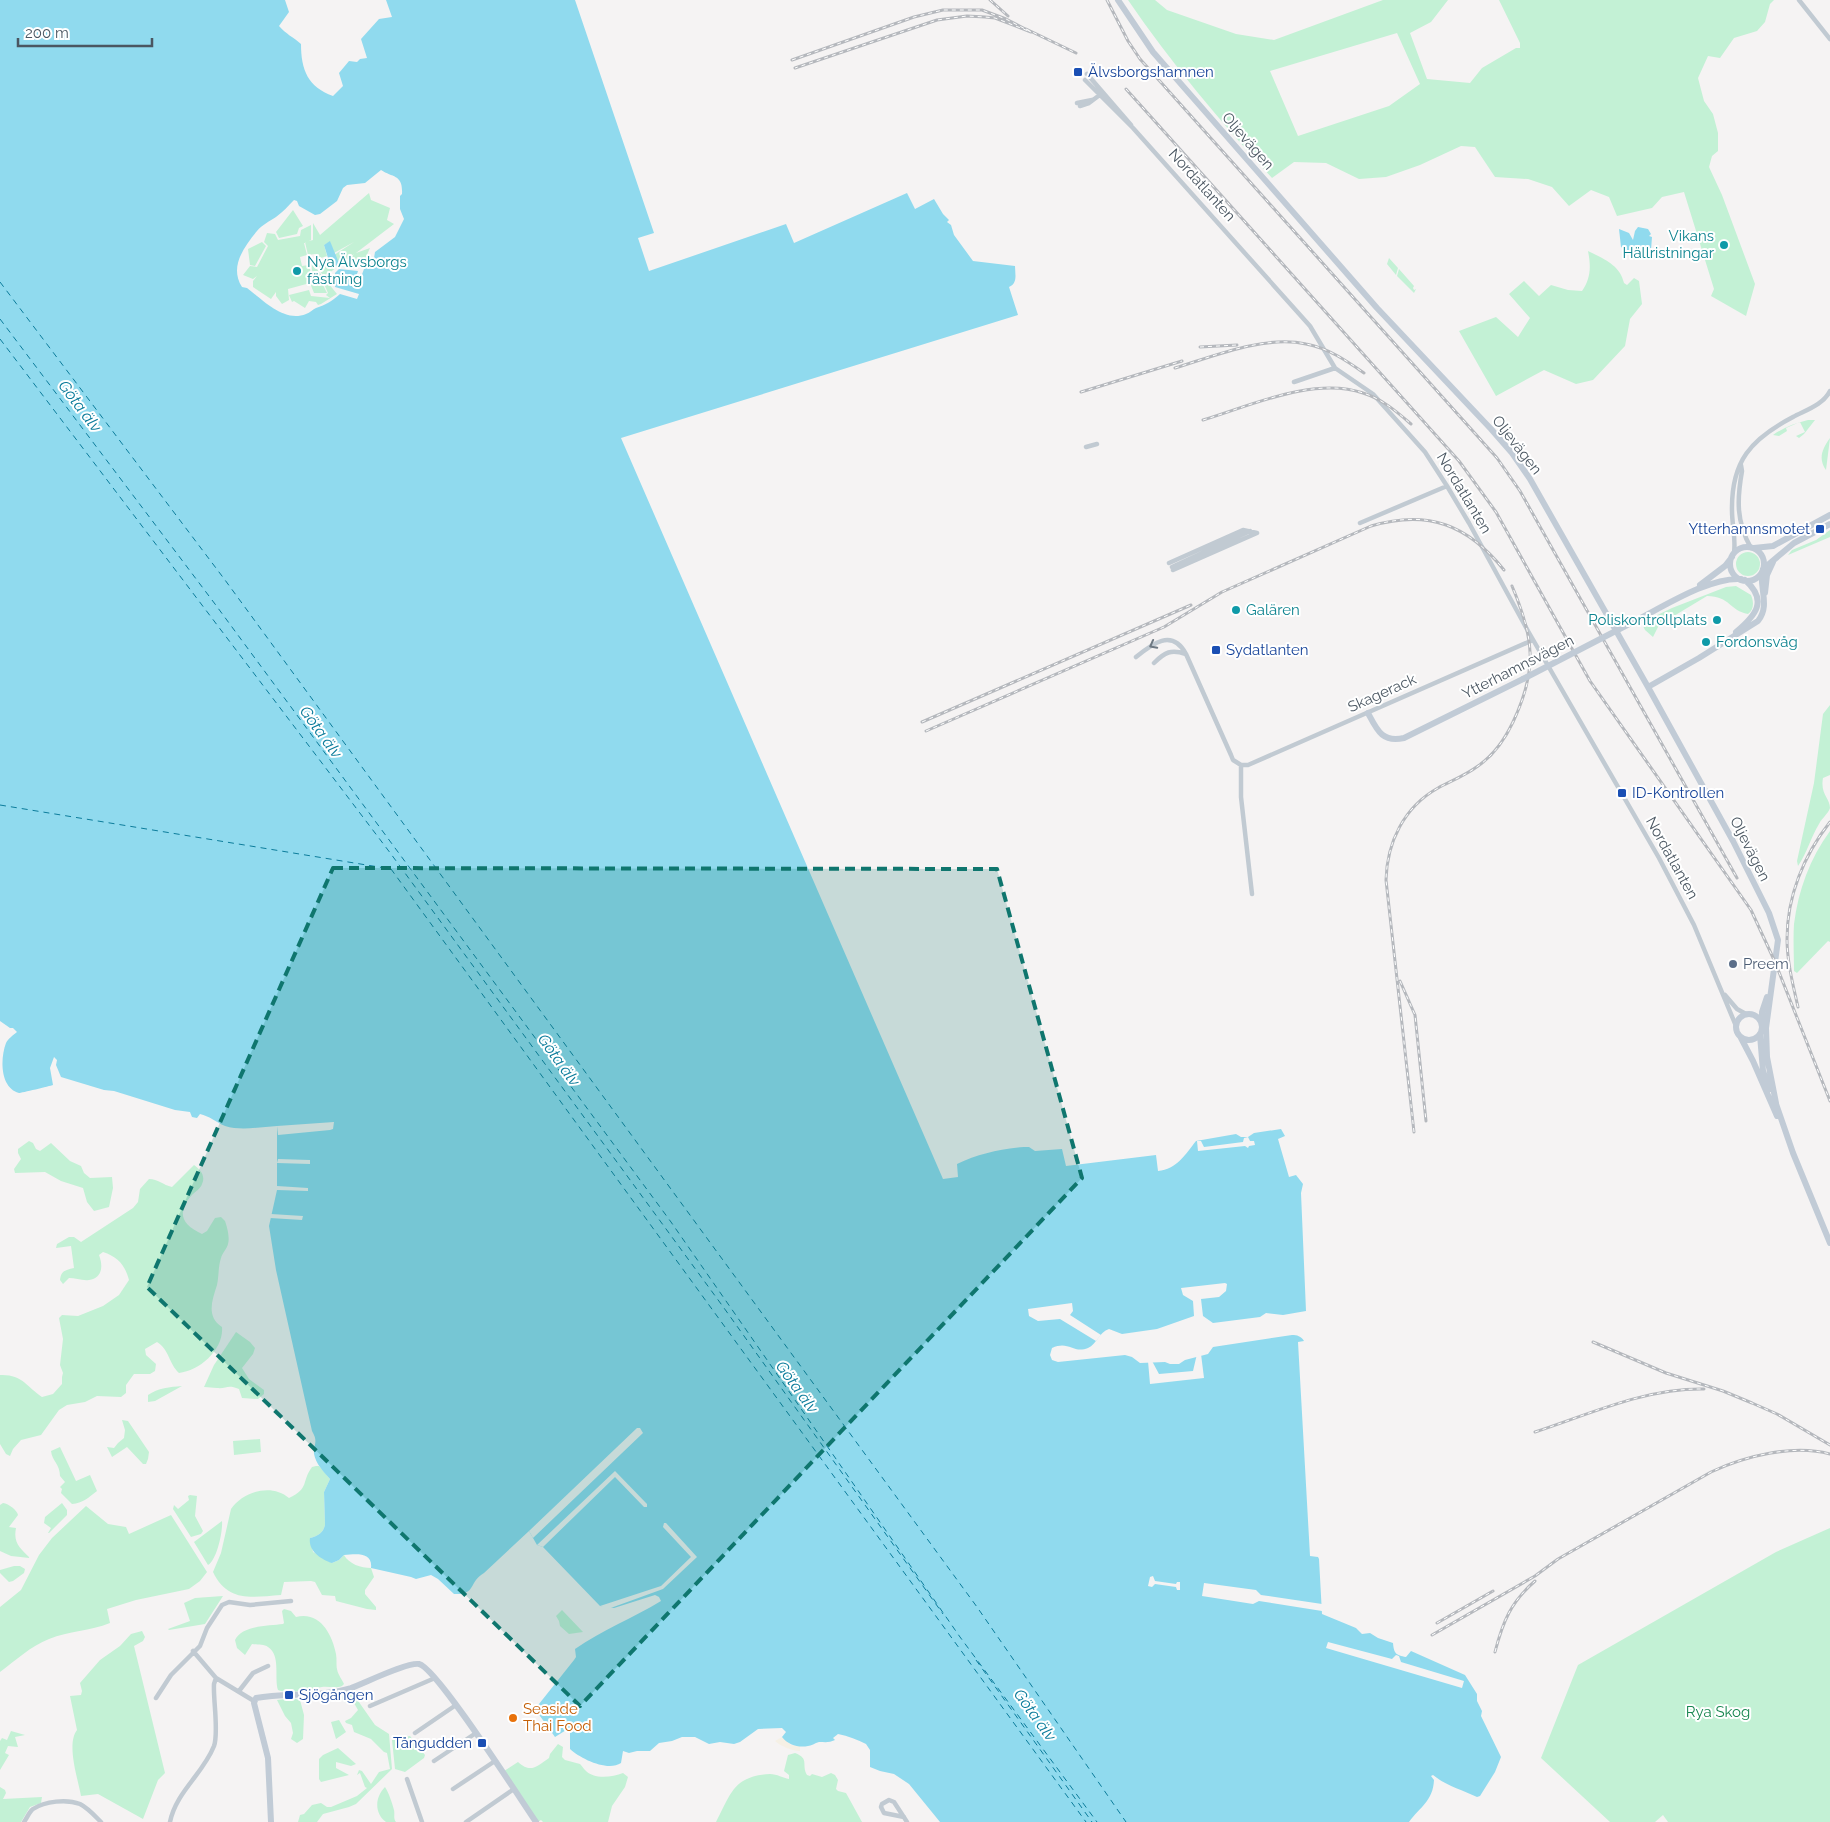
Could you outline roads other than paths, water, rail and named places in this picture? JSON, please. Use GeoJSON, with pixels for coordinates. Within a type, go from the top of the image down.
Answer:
{"type":"FeatureCollection","features":[{"type":"Feature","properties":{"kind":"street","name":"Oljevägen"},"geometry":{"type":"LineString","coordinates":[[1118,0],[1153,52],[1377,308],[1512,453],[1530,479],[1648,687],[1728,833],[1769,913],[1778,940],[1766,1028],[1766,1057],[1776,1103]]}},
{"type":"Feature","properties":{"kind":"street"},"geometry":{"type":"LineString","coordinates":[[1802,1],[1830,40]]}},
{"type":"Feature","properties":{"kind":"street"},"geometry":{"type":"LineString","coordinates":[[1079,105],[1094,100],[1102,93],[1087,74]]}},
{"type":"Feature","properties":{"kind":"street","name":"Nordatlanten"},"geometry":{"type":"LineString","coordinates":[[1085,80],[1102,93],[1310,326],[1335,368],[1369,391],[1385,406],[1425,452],[1447,486],[1686,908],[1736,1026]]}},
{"type":"Feature","properties":{"kind":"street"},"geometry":{"type":"LineString","coordinates":[[1294,382],[1335,368]]}},
{"type":"Feature","properties":{"kind":"street"},"geometry":{"type":"LineString","coordinates":[[1723,642],[1752,617],[1758,601],[1755,592],[1732,571],[1732,496],[1736,470],[1753,444],[1763,435],[1821,403],[1830,391]]}},
{"type":"Feature","properties":{"kind":"street"},"geometry":{"type":"LineString","coordinates":[[1086,447],[1096,444]]}},
{"type":"Feature","properties":{"kind":"street"},"geometry":{"type":"LineString","coordinates":[[1741,465],[1742,471],[1738,497],[1739,521],[1742,531],[1753,548],[1762,555],[1764,564],[1761,589],[1764,599]]}},
{"type":"Feature","properties":{"kind":"street"},"geometry":{"type":"LineString","coordinates":[[1360,523],[1447,486]]}},
{"type":"Feature","properties":{"kind":"street"},"geometry":{"type":"LineString","coordinates":[[1733,555],[1743,548],[1767,548],[1776,545],[1830,515]]}},
{"type":"Feature","properties":{"kind":"street"},"geometry":{"type":"LineString","coordinates":[[1743,580],[1753,580],[1794,543],[1830,524]]}},
{"type":"Feature","properties":{"kind":"street"},"geometry":{"type":"LineString","coordinates":[[1172,567],[1251,531]]}},
{"type":"Feature","properties":{"kind":"street","name":"Ytterhamnsvägen"},"geometry":{"type":"LineString","coordinates":[[1687,594],[1716,574],[1733,555]]}},
{"type":"Feature","properties":{"kind":"street"},"geometry":{"type":"LineString","coordinates":[[1648,687],[1758,621],[1764,610],[1766,579],[1774,560]]}},
{"type":"Feature","properties":{"kind":"street","name":"Ytterhamnsvägen"},"geometry":{"type":"LineString","coordinates":[[1368,713],[1376,730],[1384,736],[1393,739],[1404,738],[1687,594],[1719,581],[1730,579],[1743,580]]}},
{"type":"Feature","properties":{"kind":"street"},"geometry":{"type":"LineString","coordinates":[[1136,657],[1153,643],[1168,640],[1178,643],[1186,654],[1231,755],[1241,765],[1241,796],[1252,894]]}},
{"type":"Feature","properties":{"kind":"street","name":"Skagerack"},"geometry":{"type":"LineString","coordinates":[[1241,765],[1248,765],[1533,640]]}},
{"type":"Feature","properties":{"kind":"street"},"geometry":{"type":"LineString","coordinates":[[1154,663],[1171,651],[1175,650],[1186,654]]}},
{"type":"Feature","properties":{"kind":"street","name":"Oljevägen"},"geometry":{"type":"LineString","coordinates":[[1772,979],[1762,1012],[1760,1035],[1762,1071],[1776,1103],[1793,1153]]}},
{"type":"Feature","properties":{"kind":"street","name":"Nordatlanten"},"geometry":{"type":"LineString","coordinates":[[1722,992],[1731,1003],[1749,1014]]}},
{"type":"Feature","properties":{"kind":"street","name":"Oljevägen"},"geometry":{"type":"LineString","coordinates":[[1768,993],[1763,1002],[1749,1014],[1740,1018],[1736,1026],[1737,1033],[1753,1061],[1830,1243]]}},
{"type":"Feature","properties":{"kind":"street"},"geometry":{"type":"LineString","coordinates":[[1749,1014],[1758,1017],[1762,1023]]}},
{"type":"Feature","properties":{"kind":"street"},"geometry":{"type":"LineString","coordinates":[[1741,1038],[1752,1040],[1760,1035]]}},
{"type":"Feature","properties":{"kind":"street"},"geometry":{"type":"LineString","coordinates":[[156,1698],[171,1675],[202,1643],[206,1628],[224,1604],[229,1602],[250,1605],[291,1601]]}},
{"type":"Feature","properties":{"kind":"street"},"geometry":{"type":"LineString","coordinates":[[194,1651],[216,1678],[254,1701],[268,1758],[271,1822]]}},
{"type":"Feature","properties":{"kind":"street"},"geometry":{"type":"LineString","coordinates":[[254,1701],[259,1698],[344,1690],[411,1664],[426,1667],[476,1733],[535,1820],[526,1822]]}},
{"type":"Feature","properties":{"kind":"street"},"geometry":{"type":"LineString","coordinates":[[239,1691],[252,1673],[268,1666]]}},
{"type":"Feature","properties":{"kind":"street"},"geometry":{"type":"LineString","coordinates":[[170,1822],[177,1801],[214,1746],[216,1731],[214,1684],[216,1678]]}},
{"type":"Feature","properties":{"kind":"street"},"geometry":{"type":"LineString","coordinates":[[370,1706],[435,1678]]}},
{"type":"Feature","properties":{"kind":"street"},"geometry":{"type":"LineString","coordinates":[[414,1733],[456,1705]]}},
{"type":"Feature","properties":{"kind":"street"},"geometry":{"type":"LineString","coordinates":[[434,1760],[476,1733]]}},
{"type":"Feature","properties":{"kind":"street"},"geometry":{"type":"LineString","coordinates":[[453,1789],[495,1762]]}},
{"type":"Feature","properties":{"kind":"street"},"geometry":{"type":"LineString","coordinates":[[407,1779],[422,1822]]}},
{"type":"Feature","properties":{"kind":"street"},"geometry":{"type":"LineString","coordinates":[[466,1822],[514,1789]]}},
{"type":"Feature","properties":{"kind":"street"},"geometry":{"type":"LineString","coordinates":[[904,1817],[884,1813],[881,1807],[882,1804],[889,1800],[894,1802],[904,1817],[907,1822]]}},
{"type":"Feature","properties":{"kind":"street"},"geometry":{"type":"LineString","coordinates":[[24,1822],[34,1808],[47,1804],[68,1802],[81,1805],[101,1822]]}},
{"type":"Feature","properties":{"kind":"water","name":"Göta älv"},"geometry":{"type":"Polygon","coordinates":[[[0,0],[285,0],[289,12],[279,26],[301,44],[302,62],[312,82],[317,88],[333,96],[343,86],[339,73],[349,61],[357,62],[360,59],[367,58],[361,39],[379,19],[392,17],[386,0],[575,0],[654,233],[638,238],[649,271],[786,224],[794,243],[907,193],[915,209],[934,199],[949,220],[947,222],[951,225],[954,235],[973,261],[1015,266],[1015,281],[1009,287],[1018,315],[621,438],[943,1179],[958,1177],[957,1164],[965,1160],[1006,1149],[1024,1147],[1029,1147],[1035,1151],[1062,1149],[1066,1166],[1156,1155],[1158,1171],[1165,1170],[1184,1156],[1196,1141],[1236,1134],[1241,1137],[1248,1137],[1254,1133],[1281,1129],[1285,1136],[1278,1139],[1289,1177],[1296,1175],[1303,1184],[1301,1193],[1306,1311],[1283,1315],[1266,1313],[1260,1317],[1213,1323],[1203,1316],[1194,1316],[1157,1329],[1122,1334],[1109,1329],[1088,1348],[1078,1349],[1063,1345],[1052,1348],[1050,1355],[1052,1360],[1058,1362],[1125,1355],[1132,1357],[1140,1363],[1165,1362],[1179,1364],[1185,1360],[1208,1354],[1213,1347],[1292,1335],[1302,1338],[1304,1341],[1298,1342],[1310,1556],[1318,1557],[1319,1559],[1322,1614],[1356,1628],[1362,1634],[1370,1633],[1393,1643],[1395,1652],[1400,1656],[1406,1657],[1411,1651],[1465,1675],[1477,1694],[1477,1701],[1482,1711],[1481,1716],[1501,1757],[1495,1772],[1480,1796],[1477,1797],[1448,1785],[1433,1775],[1431,1776],[1434,1780],[1429,1799],[1409,1822],[940,1822],[909,1784],[894,1774],[870,1767],[870,1750],[866,1744],[838,1734],[833,1738],[835,1740],[833,1741],[819,1742],[801,1747],[784,1740],[782,1737],[786,1732],[782,1728],[758,1729],[734,1744],[720,1742],[709,1744],[695,1737],[682,1737],[659,1743],[650,1751],[629,1753],[623,1751],[621,1763],[616,1765],[602,1765],[581,1757],[570,1749],[570,1733],[574,1731],[571,1727],[555,1737],[535,1709],[576,1657],[575,1649],[661,1601],[659,1597],[655,1595],[614,1608],[600,1606],[543,1547],[537,1545],[529,1531],[479,1577],[469,1590],[461,1594],[454,1594],[431,1575],[416,1579],[371,1568],[371,1563],[366,1556],[344,1555],[332,1563],[316,1554],[311,1547],[310,1538],[320,1534],[324,1528],[324,1492],[330,1479],[318,1464],[314,1454],[315,1438],[276,1270],[269,1226],[277,1190],[277,1126],[237,1128],[225,1126],[200,1114],[197,1118],[192,1117],[190,1112],[175,1110],[61,1077],[56,1065],[57,1060],[54,1057],[50,1068],[53,1085],[19,1093],[8,1085],[2,1065],[6,1043],[17,1032],[0,1021],[0,0]],[[381,170],[365,183],[347,185],[343,188],[337,201],[320,214],[315,215],[299,206],[297,201],[294,200],[279,215],[259,229],[240,257],[237,272],[238,280],[242,287],[247,288],[274,309],[282,313],[298,316],[329,303],[340,294],[357,299],[359,294],[335,287],[335,273],[339,269],[358,271],[353,286],[357,288],[364,269],[373,264],[375,252],[395,237],[404,219],[400,209],[401,183],[381,170]]]}},
{"type":"Feature","properties":{"kind":"water"},"geometry":{"type":"Polygon","coordinates":[[[1638,227],[1648,229],[1651,234],[1649,236],[1652,237],[1651,250],[1644,256],[1636,256],[1621,247],[1619,229],[1629,233],[1633,240],[1638,227]]]}},
{"type":"Feature","properties":{"kind":"water"},"geometry":{"type":"Polygon","coordinates":[[[330,241],[339,263],[334,268],[328,258],[324,245],[330,241]]]}},
{"type":"Feature","properties":{"kind":"railway"},"geometry":{"type":"LineString","coordinates":[[990,0],[1008,16]]}},
{"type":"Feature","properties":{"kind":"railway"},"geometry":{"type":"LineString","coordinates":[[1107,0],[1128,41],[1140,59],[1497,458],[1520,491],[1737,878]]}},
{"type":"Feature","properties":{"kind":"railway"},"geometry":{"type":"LineString","coordinates":[[792,60],[914,17],[943,10],[982,10],[1006,19],[1031,32],[995,18],[967,16],[937,20],[795,68]]}},
{"type":"Feature","properties":{"kind":"railway"},"geometry":{"type":"LineString","coordinates":[[1026,29],[1076,53]]}},
{"type":"Feature","properties":{"kind":"railway"},"geometry":{"type":"LineString","coordinates":[[1126,89],[1459,461],[1496,512],[1590,681],[1751,910],[1775,962],[1830,1101]]}},
{"type":"Feature","properties":{"kind":"railway"},"geometry":{"type":"LineString","coordinates":[[1175,368],[1257,344],[1290,342],[1306,344],[1330,352],[1364,373]]}},
{"type":"Feature","properties":{"kind":"railway"},"geometry":{"type":"LineString","coordinates":[[1200,347],[1237,345]]}},
{"type":"Feature","properties":{"kind":"railway"},"geometry":{"type":"LineString","coordinates":[[1081,392],[1182,361]]}},
{"type":"Feature","properties":{"kind":"railway"},"geometry":{"type":"LineString","coordinates":[[1203,420],[1282,395],[1324,388],[1344,389],[1363,393],[1388,406],[1411,424]]}},
{"type":"Feature","properties":{"kind":"railway"},"geometry":{"type":"LineString","coordinates":[[926,731],[1164,627],[1222,592],[1371,526],[1411,519],[1445,525],[1461,532],[1476,542],[1504,570]]}},
{"type":"Feature","properties":{"kind":"railway"},"geometry":{"type":"LineString","coordinates":[[1414,1132],[1386,880],[1387,866],[1394,839],[1407,815],[1426,796],[1484,762],[1498,746],[1513,722],[1526,686],[1530,654],[1525,622],[1512,586]]}},
{"type":"Feature","properties":{"kind":"railway"},"geometry":{"type":"LineString","coordinates":[[922,722],[1191,605]]}},
{"type":"Feature","properties":{"kind":"railway"},"geometry":{"type":"LineString","coordinates":[[1798,1007],[1787,947],[1790,907],[1805,862],[1830,822]]}},
{"type":"Feature","properties":{"kind":"railway"},"geometry":{"type":"LineString","coordinates":[[1400,981],[1415,1015],[1426,1121]]}},
{"type":"Feature","properties":{"kind":"railway"},"geometry":{"type":"LineString","coordinates":[[1593,1342],[1666,1373],[1723,1391],[1752,1403],[1777,1414],[1830,1445]]}},
{"type":"Feature","properties":{"kind":"railway"},"geometry":{"type":"LineString","coordinates":[[1535,1432],[1639,1397],[1682,1390],[1704,1389]]}},
{"type":"Feature","properties":{"kind":"railway"},"geometry":{"type":"LineString","coordinates":[[1432,1635],[1535,1576],[1558,1559],[1724,1466],[1769,1453],[1785,1451],[1801,1450],[1830,1454]]}},
{"type":"Feature","properties":{"kind":"railway"},"geometry":{"type":"LineString","coordinates":[[1495,1652],[1509,1613],[1520,1597],[1535,1581]]}},
{"type":"Feature","properties":{"kind":"railway"},"geometry":{"type":"LineString","coordinates":[[1437,1623],[1493,1591]]}},
{"type":"Feature","properties":{"kind":"place","name":"Älvsborgshamnen"},"geometry":{"type":"Point","coordinates":[1078,72]}},
{"type":"Feature","properties":{"kind":"place","name":"Vikans Hällristningar"},"geometry":{"type":"Point","coordinates":[1724,245]}},
{"type":"Feature","properties":{"kind":"place","name":"Nya Älvsborgs fästning"},"geometry":{"type":"Point","coordinates":[297,271]}},
{"type":"Feature","properties":{"kind":"place","name":"Ytterhamnsmotet"},"geometry":{"type":"Point","coordinates":[1820,529]}},
{"type":"Feature","properties":{"kind":"place","name":"Galären"},"geometry":{"type":"Point","coordinates":[1236,610]}},
{"type":"Feature","properties":{"kind":"place","name":"Poliskontrollplats"},"geometry":{"type":"Point","coordinates":[1717,620]}},
{"type":"Feature","properties":{"kind":"place","name":"Fordonsvåg"},"geometry":{"type":"Point","coordinates":[1706,642]}},
{"type":"Feature","properties":{"kind":"place","name":"Sydatlanten"},"geometry":{"type":"Point","coordinates":[1216,650]}},
{"type":"Feature","properties":{"kind":"place","name":"ID-Kontrollen"},"geometry":{"type":"Point","coordinates":[1622,793]}},
{"type":"Feature","properties":{"kind":"place","name":"Preem"},"geometry":{"type":"Point","coordinates":[1733,964]}},
{"type":"Feature","properties":{"kind":"place","name":"Sjögången"},"geometry":{"type":"Point","coordinates":[289,1695]}},
{"type":"Feature","properties":{"kind":"place","name":"Seaside Thai Food"},"geometry":{"type":"Point","coordinates":[513,1718]}},
{"type":"Feature","properties":{"kind":"place","name":"Tångudden"},"geometry":{"type":"Point","coordinates":[482,1743]}},
{"type":"Feature","properties":{"kind":"park label","name":"Rya Skog"},"geometry":{"type":"Point","coordinates":[1718,1712]}}]}
